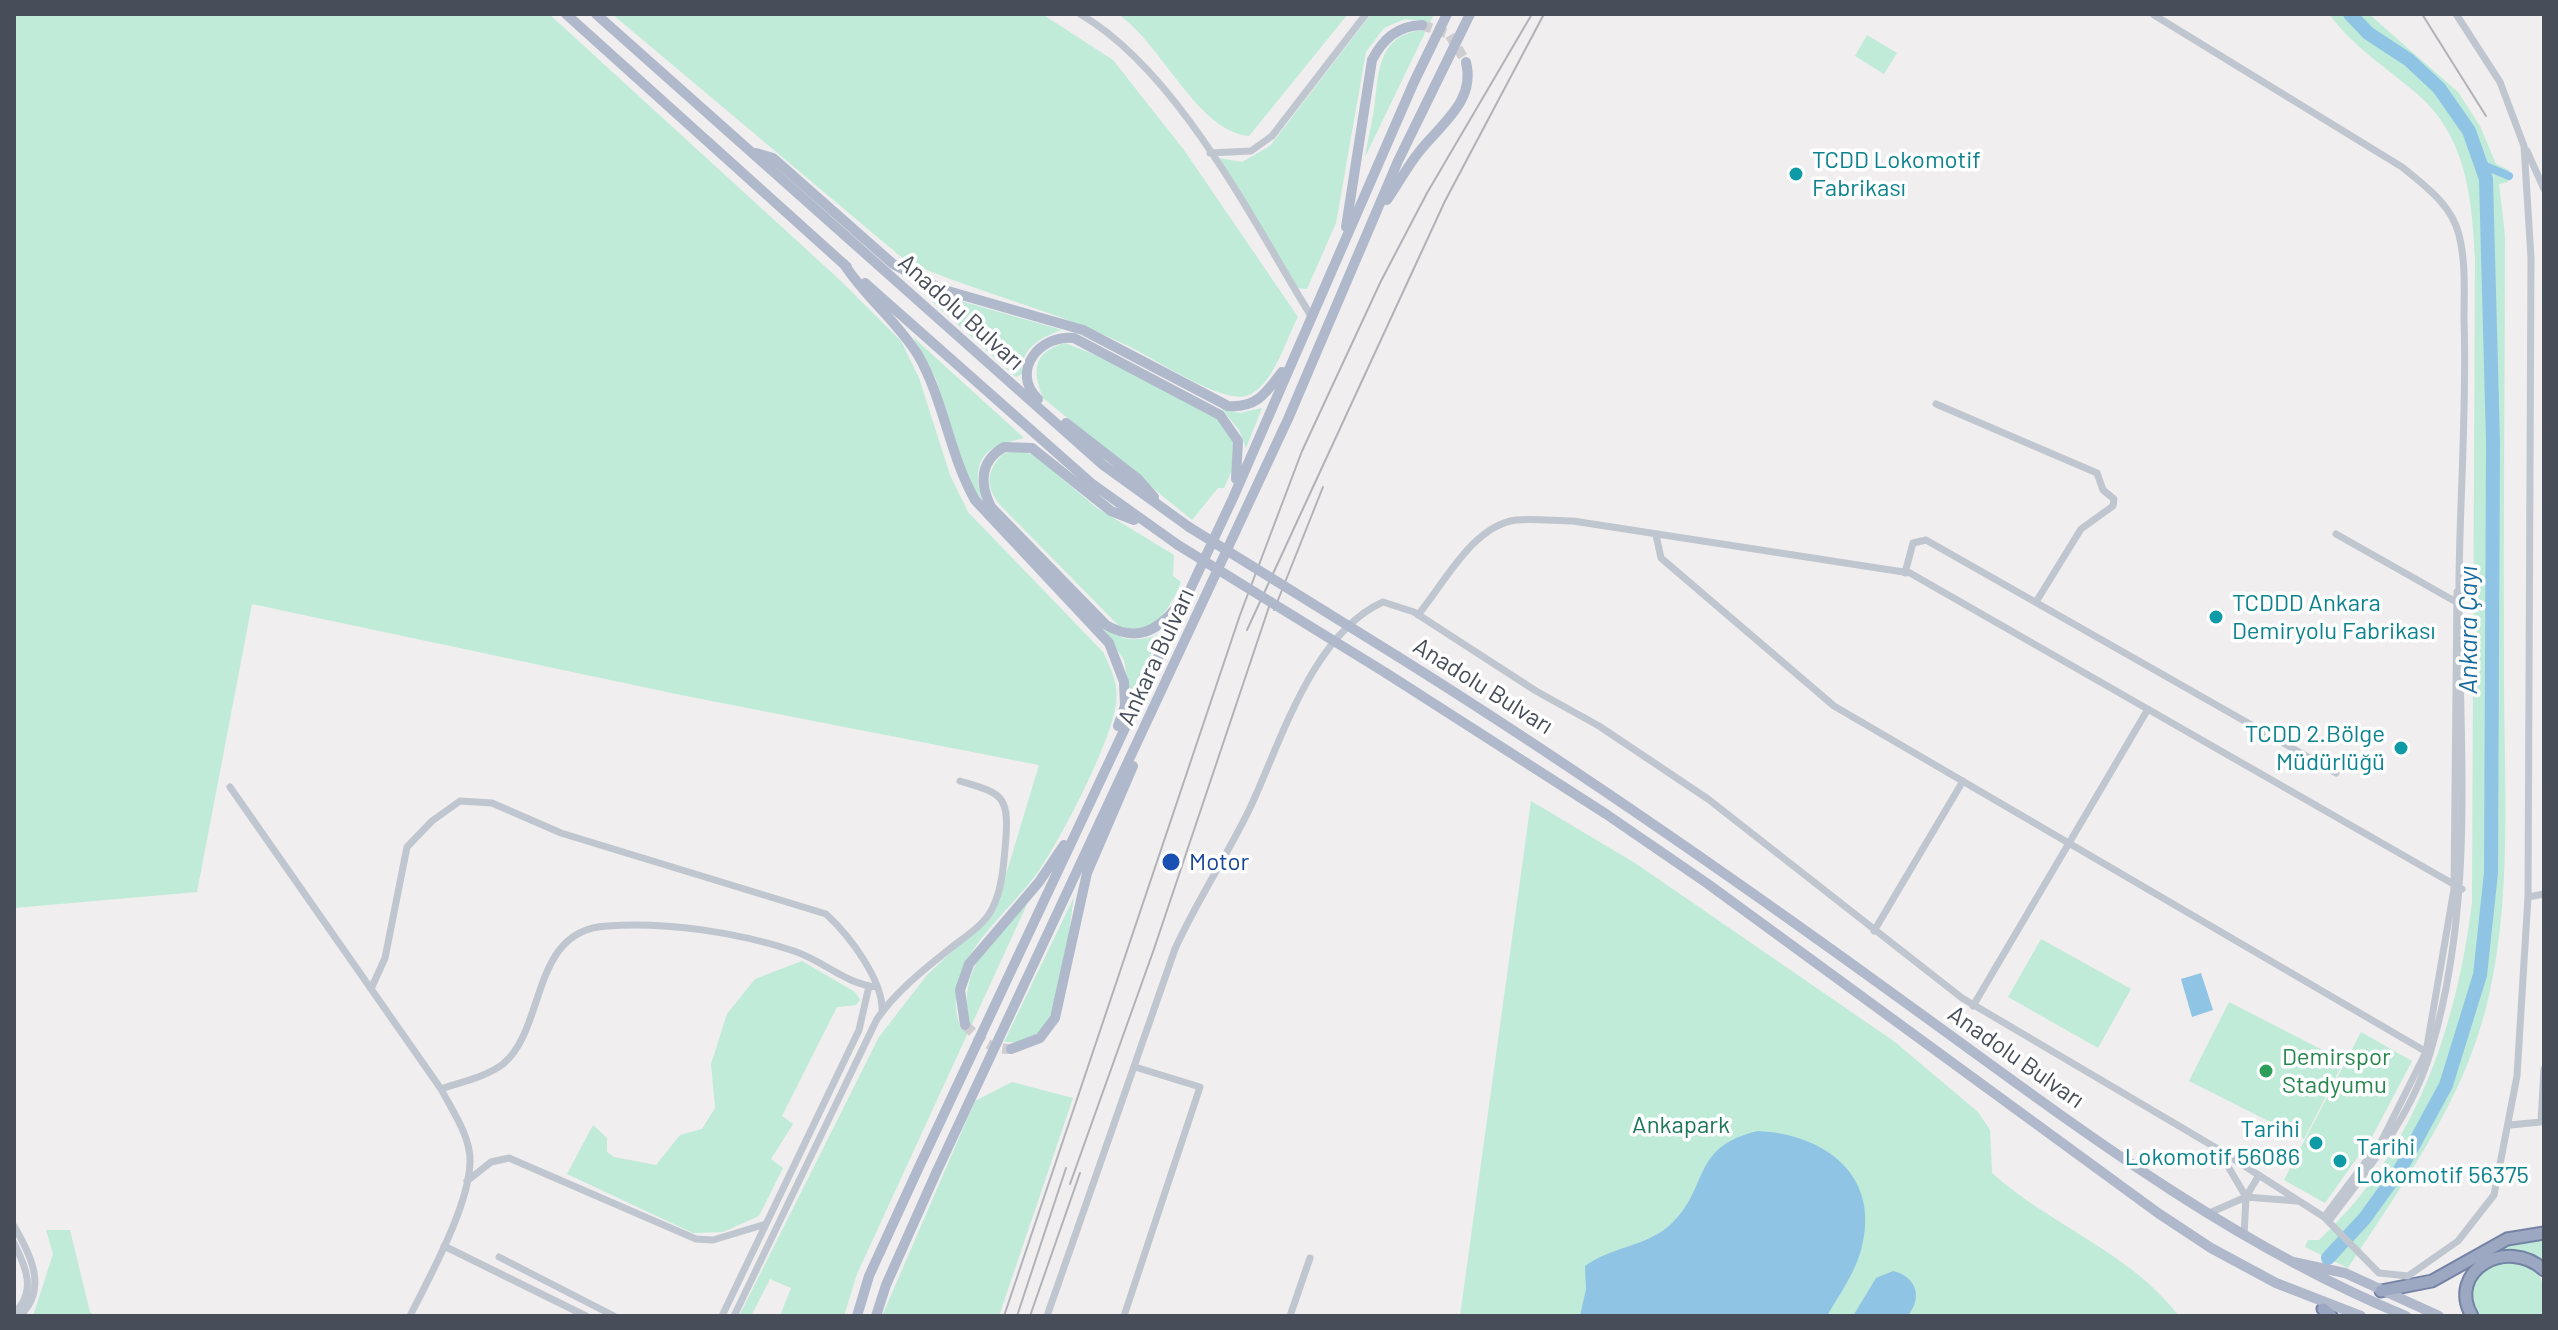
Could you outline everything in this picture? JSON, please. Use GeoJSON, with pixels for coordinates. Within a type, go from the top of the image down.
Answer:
{"type":"FeatureCollection","features":[{"type":"Feature","properties":{"kind":"highway"},"geometry":{"type":"LineString","coordinates":[[2381,1291],[2432,1281],[2475,1253],[2507,1239],[2544,1233]]}},
{"type":"Feature","properties":{"kind":"highway"},"geometry":{"type":"LineString","coordinates":[[2472,1316],[2466,1298],[2467,1285],[2483,1263],[2511,1254],[2532,1260],[2544,1270]]}},
{"type":"Feature","properties":{"kind":"main road","name":"Anadolu Bulvarı"},"geometry":{"type":"LineString","coordinates":[[566,14],[1063,460],[1150,526],[1606,814],[1708,884],[2158,1213],[2211,1248],[2276,1283],[2300,1291],[2327,1309]]}},
{"type":"Feature","properties":{"kind":"main road","name":"Anadolu Bulvarı"},"geometry":{"type":"LineString","coordinates":[[596,14],[1103,465],[1165,511],[1553,753],[2207,1214],[2287,1262],[2406,1316]]}},
{"type":"Feature","properties":{"kind":"main road","name":"Ankara Bulvarı"},"geometry":{"type":"LineString","coordinates":[[857,1316],[869,1276],[906,1194],[1233,498],[1447,14]]}},
{"type":"Feature","properties":{"kind":"main road","name":"Ankara Bulvarı"},"geometry":{"type":"LineString","coordinates":[[876,1316],[886,1285],[936,1173],[1288,419],[1398,161],[1470,14]]}},
{"type":"Feature","properties":{"kind":"main road"},"geometry":{"type":"LineString","coordinates":[[1344,242],[1372,60],[1379,48],[1400,29],[1422,25]]}},
{"type":"Feature","properties":{"kind":"main road"},"geometry":{"type":"LineString","coordinates":[[1355,262],[1409,165],[1464,97],[1469,82],[1466,62]]}},
{"type":"Feature","properties":{"kind":"main road"},"geometry":{"type":"LineString","coordinates":[[749,150],[773,158],[893,264],[941,289],[1083,330],[1228,406],[1251,405],[1262,398],[1293,358]]}},
{"type":"Feature","properties":{"kind":"main road"},"geometry":{"type":"LineString","coordinates":[[844,264],[918,356],[930,379],[962,477],[975,500],[1097,628],[1117,658],[1124,682],[1125,706],[1090,785],[1086,810],[1039,882],[969,964],[960,990],[965,1025]]}},
{"type":"Feature","properties":{"kind":"main road"},"geometry":{"type":"LineString","coordinates":[[1165,511],[1138,479],[1032,393],[1027,379],[1027,364],[1044,344],[1054,339],[1074,338],[1220,415],[1236,434],[1240,449],[1233,498]]}},
{"type":"Feature","properties":{"kind":"main road"},"geometry":{"type":"LineString","coordinates":[[1150,526],[1111,511],[1032,448],[1004,447],[985,465],[982,486],[991,507],[1106,625],[1130,634],[1151,631],[1165,621],[1187,593]]}},
{"type":"Feature","properties":{"kind":"main road"},"geometry":{"type":"LineString","coordinates":[[1011,1049],[1034,1042],[1055,1018],[1083,886],[1130,776],[1142,735]]}},
{"type":"Feature","properties":{"kind":"main road"},"geometry":{"type":"LineString","coordinates":[[2287,1262],[2345,1273],[2439,1316]]}},
{"type":"Feature","properties":{"kind":"main road"},"geometry":{"type":"LineString","coordinates":[[2327,1309],[2339,1316]]}},
{"type":"Feature","properties":{"kind":"main road"},"geometry":{"type":"LineString","coordinates":[[2327,1309],[2361,1316]]}},
{"type":"Feature","properties":{"kind":"street"},"geometry":{"type":"LineString","coordinates":[[1080,14],[1113,35],[1141,63],[1210,153],[1311,316]]}},
{"type":"Feature","properties":{"kind":"street"},"geometry":{"type":"LineString","coordinates":[[1210,153],[1251,151],[1272,136],[1366,14]]}},
{"type":"Feature","properties":{"kind":"street"},"geometry":{"type":"LineString","coordinates":[[2456,14],[2500,82],[2544,189]]}},
{"type":"Feature","properties":{"kind":"street"},"geometry":{"type":"LineString","coordinates":[[2154,15],[2402,167],[2434,194],[2453,217],[2463,250],[2465,350],[2458,603],[2458,886],[2428,1053],[2382,1140],[2329,1221]]}},
{"type":"Feature","properties":{"kind":"street"},"geometry":{"type":"LineString","coordinates":[[1047,1316],[1180,938],[1249,810],[1306,684],[1327,652],[1369,608],[1383,602],[1418,615],[1536,691],[1599,726],[1708,799],[1973,1006],[2218,1149],[2329,1221],[2379,1273],[2408,1276],[2458,1241],[2494,1195],[2510,1125],[2517,1076],[2528,897],[2531,258],[2524,146]]}},
{"type":"Feature","properties":{"kind":"street"},"geometry":{"type":"LineString","coordinates":[[1936,404],[2097,473],[2103,490],[2114,499],[2113,506],[2081,529],[2036,602]]}},
{"type":"Feature","properties":{"kind":"street"},"geometry":{"type":"LineString","coordinates":[[1418,615],[1471,547],[1498,525],[1517,520],[1573,521],[1905,573],[2458,886]]}},
{"type":"Feature","properties":{"kind":"street"},"geometry":{"type":"LineString","coordinates":[[2336,534],[2458,603]]}},
{"type":"Feature","properties":{"kind":"street"},"geometry":{"type":"LineString","coordinates":[[1656,535],[1661,558],[1834,706],[2428,1053]]}},
{"type":"Feature","properties":{"kind":"street"},"geometry":{"type":"LineString","coordinates":[[1905,573],[1913,543],[1926,540],[2336,773]]}},
{"type":"Feature","properties":{"kind":"street"},"geometry":{"type":"LineString","coordinates":[[1973,1006],[2148,709]]}},
{"type":"Feature","properties":{"kind":"street"},"geometry":{"type":"LineString","coordinates":[[734,1316],[882,1012],[903,987],[980,924],[993,908],[1003,869],[1007,815],[1004,800],[994,792],[960,781]]}},
{"type":"Feature","properties":{"kind":"street"},"geometry":{"type":"LineString","coordinates":[[1874,931],[1963,781]]}},
{"type":"Feature","properties":{"kind":"street"},"geometry":{"type":"LineString","coordinates":[[230,787],[441,1089],[461,1124],[471,1160],[467,1181],[444,1246],[410,1316]]}},
{"type":"Feature","properties":{"kind":"street"},"geometry":{"type":"LineString","coordinates":[[371,989],[385,958],[407,847],[447,809],[460,801],[473,800],[492,803],[561,833],[826,914],[855,946],[873,987],[883,997],[882,1012]]}},
{"type":"Feature","properties":{"kind":"street"},"geometry":{"type":"LineString","coordinates":[[2528,897],[2544,894]]}},
{"type":"Feature","properties":{"kind":"street"},"geometry":{"type":"LineString","coordinates":[[441,1089],[478,1077],[503,1063],[525,1027],[536,993],[552,962],[567,943],[587,928],[637,926],[721,933],[793,950],[817,960],[852,982],[873,987]]}},
{"type":"Feature","properties":{"kind":"street"},"geometry":{"type":"LineString","coordinates":[[722,1316],[859,1030],[873,987]]}},
{"type":"Feature","properties":{"kind":"street"},"geometry":{"type":"LineString","coordinates":[[1124,1316],[1200,1087],[1135,1067]]}},
{"type":"Feature","properties":{"kind":"street"},"geometry":{"type":"LineString","coordinates":[[2510,1125],[2541,1122],[2544,1069]]}},
{"type":"Feature","properties":{"kind":"street"},"geometry":{"type":"LineString","coordinates":[[2218,1149],[2246,1197]]}},
{"type":"Feature","properties":{"kind":"street"},"geometry":{"type":"LineString","coordinates":[[467,1181],[491,1162],[509,1158],[696,1239],[713,1240],[766,1224]]}},
{"type":"Feature","properties":{"kind":"street"},"geometry":{"type":"LineString","coordinates":[[2244,1236],[2246,1197],[2259,1175]]}},
{"type":"Feature","properties":{"kind":"street"},"geometry":{"type":"LineString","coordinates":[[2207,1214],[2246,1197],[2298,1201]]}},
{"type":"Feature","properties":{"kind":"street"},"geometry":{"type":"LineString","coordinates":[[14,1226],[36,1276],[34,1298],[20,1316]]}},
{"type":"Feature","properties":{"kind":"street"},"geometry":{"type":"LineString","coordinates":[[14,1243],[28,1281],[28,1293],[14,1313]]}},
{"type":"Feature","properties":{"kind":"street"},"geometry":{"type":"LineString","coordinates":[[444,1246],[570,1312],[586,1316]]}},
{"type":"Feature","properties":{"kind":"street"},"geometry":{"type":"LineString","coordinates":[[499,1257],[614,1316]]}},
{"type":"Feature","properties":{"kind":"street"},"geometry":{"type":"LineString","coordinates":[[1290,1316],[1310,1258]]}},
{"type":"Feature","properties":{"kind":"green space"},"geometry":{"type":"Polygon","coordinates":[[[14,14],[549,14],[842,282],[901,341],[919,378],[950,475],[968,512],[1103,652],[1114,677],[1117,697],[1105,742],[1050,854],[966,962],[958,982],[956,1005],[961,1029],[968,1022],[969,983],[974,968],[992,941],[1029,900],[857,1274],[844,1316],[780,1316],[791,1288],[770,1279],[751,1316],[739,1316],[879,1037],[927,975],[995,911],[1039,765],[681,695],[252,604],[197,892],[14,908],[14,14]]]}},
{"type":"Feature","properties":{"kind":"green space"},"geometry":{"type":"Polygon","coordinates":[[[612,14],[1042,14],[1113,60],[1184,150],[1298,317],[1277,362],[1255,391],[1246,396],[1222,393],[1190,380],[1107,336],[906,261],[612,14]]]}},
{"type":"Feature","properties":{"kind":"green space"},"geometry":{"type":"Polygon","coordinates":[[[1118,14],[1348,14],[1249,136],[1230,131],[1213,119],[1150,45],[1118,14]]]}},
{"type":"Feature","properties":{"kind":"green space"},"geometry":{"type":"Polygon","coordinates":[[[1371,14],[1434,14],[1365,157],[1384,55],[1397,39],[1421,30],[1423,21],[1405,19],[1384,28],[1366,52],[1336,223],[1307,289],[1296,288],[1219,158],[1242,162],[1270,146],[1371,14]]]}},
{"type":"Feature","properties":{"kind":"green space"},"geometry":{"type":"Polygon","coordinates":[[[2329,14],[2369,14],[2458,92],[2480,126],[2496,164],[2509,170],[2508,182],[2499,184],[2505,236],[2505,843],[2495,968],[2475,1044],[2446,1111],[2409,1175],[2348,1268],[2305,1247],[2308,1240],[2319,1240],[2381,1168],[2426,1085],[2455,996],[2472,902],[2475,258],[2468,190],[2456,148],[2446,128],[2416,93],[2359,47],[2329,14]]]}},
{"type":"Feature","properties":{"kind":"green space"},"geometry":{"type":"Polygon","coordinates":[[[1867,35],[1897,53],[1884,74],[1855,56],[1867,35]]]}},
{"type":"Feature","properties":{"kind":"green space"},"geometry":{"type":"Polygon","coordinates":[[[929,292],[1062,330],[1047,336],[1028,350],[1022,374],[1016,377],[926,296],[929,292]]]}},
{"type":"Feature","properties":{"kind":"green space"},"geometry":{"type":"Polygon","coordinates":[[[913,337],[1024,438],[992,449],[981,461],[978,481],[982,505],[965,472],[936,379],[913,337]]]}},
{"type":"Feature","properties":{"kind":"green space"},"geometry":{"type":"Polygon","coordinates":[[[1065,343],[1103,358],[1217,418],[1233,442],[1232,470],[1224,488],[1218,488],[1192,520],[1043,398],[1037,379],[1038,363],[1047,351],[1065,343]]]}},
{"type":"Feature","properties":{"kind":"green space"},"geometry":{"type":"Polygon","coordinates":[[[1221,408],[1240,413],[1262,408],[1246,448],[1239,430],[1221,408]]]}},
{"type":"Feature","properties":{"kind":"green space"},"geometry":{"type":"Polygon","coordinates":[[[1017,450],[1034,455],[1097,508],[1174,555],[1173,576],[1181,582],[1158,619],[1141,628],[1130,629],[1118,625],[1000,505],[990,485],[991,473],[1003,454],[1017,450]]]}},
{"type":"Feature","properties":{"kind":"green space"},"geometry":{"type":"Polygon","coordinates":[[[1101,625],[1129,639],[1160,634],[1131,697],[1124,660],[1101,625]]]}},
{"type":"Feature","properties":{"kind":"green space","name":"Ankapark"},"geometry":{"type":"Polygon","coordinates":[[[1531,801],[1635,863],[1895,1042],[1978,1112],[1990,1130],[1992,1173],[2039,1209],[2137,1274],[2179,1316],[1460,1316],[1531,801]]]}},
{"type":"Feature","properties":{"kind":"green space"},"geometry":{"type":"Polygon","coordinates":[[[1074,897],[1062,976],[1050,1017],[1040,1032],[1028,1041],[1004,1042],[1074,897]]]}},
{"type":"Feature","properties":{"kind":"green space"},"geometry":{"type":"Polygon","coordinates":[[[2041,939],[2131,989],[2098,1048],[2008,997],[2041,939]]]}},
{"type":"Feature","properties":{"kind":"green space"},"geometry":{"type":"Polygon","coordinates":[[[802,961],[855,992],[860,1000],[856,1005],[837,1007],[782,1116],[793,1124],[771,1159],[783,1168],[759,1216],[723,1232],[693,1233],[567,1174],[593,1125],[607,1138],[607,1152],[614,1157],[656,1165],[680,1135],[702,1129],[715,1108],[711,1064],[727,1014],[755,979],[802,961]]]}},
{"type":"Feature","properties":{"kind":"green space","name":"Demirspor Stadyumu"},"geometry":{"type":"Polygon","coordinates":[[[2229,1002],[2344,1061],[2304,1139],[2189,1081],[2229,1002]]]}},
{"type":"Feature","properties":{"kind":"green space"},"geometry":{"type":"Polygon","coordinates":[[[2361,1032],[2412,1061],[2372,1137],[2325,1203],[2284,1180],[2361,1032]]]}},
{"type":"Feature","properties":{"kind":"green space"},"geometry":{"type":"Polygon","coordinates":[[[1012,1082],[1073,1098],[999,1316],[882,1316],[975,1101],[1012,1082]]]}},
{"type":"Feature","properties":{"kind":"green space"},"geometry":{"type":"Polygon","coordinates":[[[46,1230],[70,1230],[90,1312],[96,1316],[33,1316],[53,1254],[46,1230]]]}},
{"type":"Feature","properties":{"kind":"green space"},"geometry":{"type":"Polygon","coordinates":[[[2544,1238],[2544,1262],[2523,1251],[2495,1249],[2544,1238]]]}},
{"type":"Feature","properties":{"kind":"green space"},"geometry":{"type":"Polygon","coordinates":[[[2511,1260],[2531,1269],[2541,1279],[2544,1316],[2477,1316],[2470,1304],[2478,1280],[2488,1269],[2511,1260]]]}},
{"type":"Feature","properties":{"kind":"water"},"geometry":{"type":"Polygon","coordinates":[[[2201,973],[2213,1010],[2192,1017],[2181,979],[2201,973]]]}},
{"type":"Feature","properties":{"kind":"water"},"geometry":{"type":"Polygon","coordinates":[[[1758,1131],[1805,1140],[1826,1150],[1855,1181],[1863,1201],[1865,1224],[1861,1250],[1851,1275],[1827,1316],[1580,1316],[1586,1289],[1585,1266],[1669,1226],[1682,1212],[1703,1170],[1721,1147],[1758,1131]]]}},
{"type":"Feature","properties":{"kind":"water"},"geometry":{"type":"Polygon","coordinates":[[[1893,1271],[1907,1277],[1914,1288],[1916,1300],[1909,1314],[1853,1316],[1876,1278],[1893,1271]]]}},
{"type":"Feature","properties":{"kind":"waterway","name":"Ankara Çayı"},"geometry":{"type":"LineString","coordinates":[[2328,1258],[2365,1218],[2401,1168],[2446,1085],[2480,975],[2491,873],[2493,442],[2486,179],[2469,131],[2439,88],[2409,60],[2368,33],[2350,14]]}},
{"type":"Feature","properties":{"kind":"waterway"},"geometry":{"type":"LineString","coordinates":[[2483,165],[2509,176]]}},
{"type":"Feature","properties":{"kind":"tunnel"},"geometry":{"type":"LineString","coordinates":[[1422,25],[1449,34],[1466,62]]}},
{"type":"Feature","properties":{"kind":"tunnel"},"geometry":{"type":"LineString","coordinates":[[965,1025],[991,1045],[1011,1049]]}},
{"type":"Feature","properties":{"kind":"railway"},"geometry":{"type":"LineString","coordinates":[[1004,1316],[1240,615],[1302,451],[1381,281],[1427,193],[1532,14]]}},
{"type":"Feature","properties":{"kind":"railway"},"geometry":{"type":"LineString","coordinates":[[1247,630],[1445,201],[1544,14]]}},
{"type":"Feature","properties":{"kind":"railway"},"geometry":{"type":"LineString","coordinates":[[2422,14],[2486,116]]}},
{"type":"Feature","properties":{"kind":"railway"},"geometry":{"type":"LineString","coordinates":[[1274,610],[1323,487]]}},
{"type":"Feature","properties":{"kind":"railway"},"geometry":{"type":"LineString","coordinates":[[1070,1184],[1154,949],[1272,598]]}},
{"type":"Feature","properties":{"kind":"railway"},"geometry":{"type":"LineString","coordinates":[[1017,1316],[1066,1168]]}},
{"type":"Feature","properties":{"kind":"railway"},"geometry":{"type":"LineString","coordinates":[[1030,1316],[1080,1173]]}},
{"type":"Feature","properties":{"kind":"place","name":"TCDD Lokomotif Fabrikası"},"geometry":{"type":"Point","coordinates":[1796,174]}},
{"type":"Feature","properties":{"kind":"place","name":"TCDDD Ankara Demiryolu Fabrikası"},"geometry":{"type":"Point","coordinates":[2216,617]}},
{"type":"Feature","properties":{"kind":"place","name":"TCDD 2.Bölge Müdürlüğü"},"geometry":{"type":"Point","coordinates":[2401,748]}},
{"type":"Feature","properties":{"kind":"place","name":"Motor"},"geometry":{"type":"Point","coordinates":[1171,862]}},
{"type":"Feature","properties":{"kind":"place","name":"Demirspor Stadyumu"},"geometry":{"type":"Point","coordinates":[2266,1071]}},
{"type":"Feature","properties":{"kind":"place","name":"Tarihi Lokomotif 56086"},"geometry":{"type":"Point","coordinates":[2316,1143]}},
{"type":"Feature","properties":{"kind":"place","name":"Tarihi Lokomotif 56375"},"geometry":{"type":"Point","coordinates":[2340,1161]}}]}
